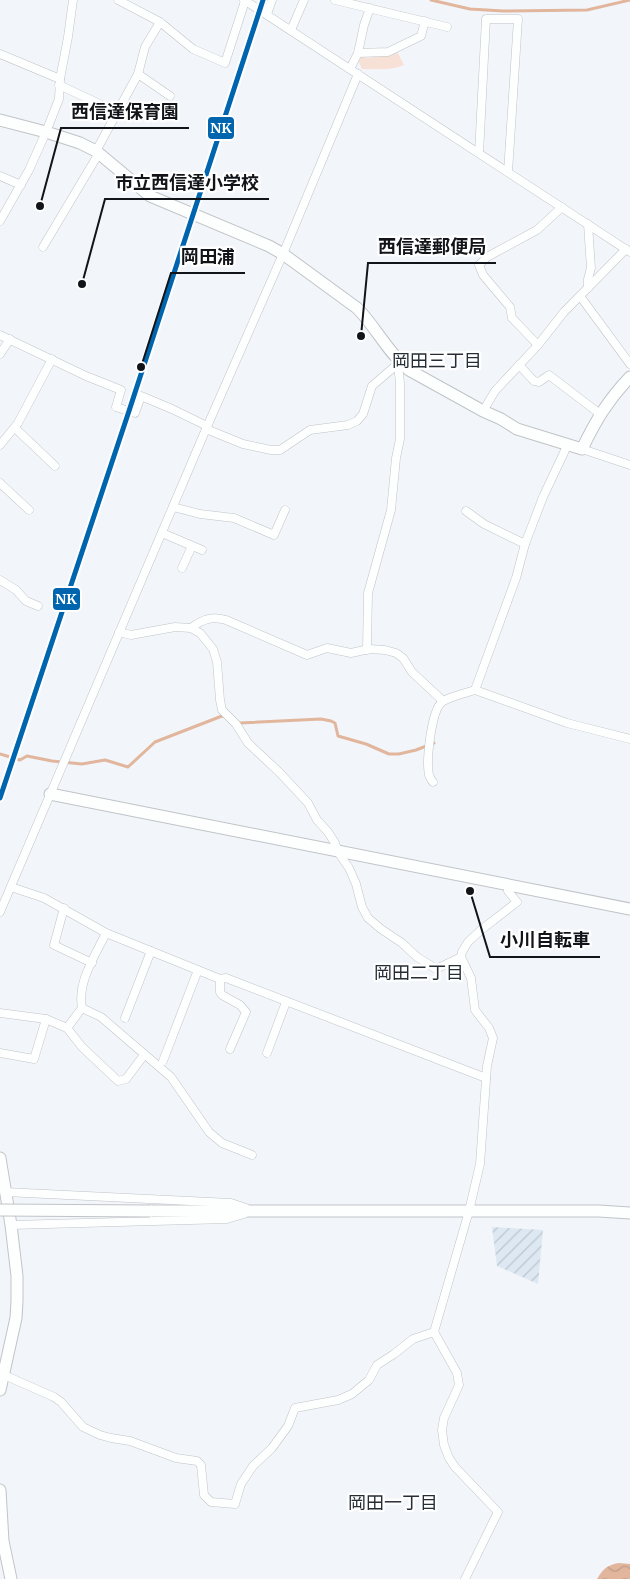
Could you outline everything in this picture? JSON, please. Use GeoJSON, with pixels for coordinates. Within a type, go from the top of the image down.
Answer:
{"type":"FeatureCollection","features":[{"type":"Feature","properties":{"kind":"street"},"geometry":{"type":"LineString","coordinates":[[0,221],[21,185],[59,99],[73,0]]}},
{"type":"Feature","properties":{"kind":"street"},"geometry":{"type":"LineString","coordinates":[[122,1],[160,22],[193,49],[224,63],[245,0],[628,251],[564,312],[538,345],[495,391],[483,411]]}},
{"type":"Feature","properties":{"kind":"street"},"geometry":{"type":"LineString","coordinates":[[267,14],[272,0]]}},
{"type":"Feature","properties":{"kind":"street"},"geometry":{"type":"LineString","coordinates":[[291,30],[304,0]]}},
{"type":"Feature","properties":{"kind":"street"},"geometry":{"type":"LineString","coordinates":[[335,0],[447,27]]}},
{"type":"Feature","properties":{"kind":"street"},"geometry":{"type":"LineString","coordinates":[[350,69],[358,53],[370,8]]}},
{"type":"Feature","properties":{"kind":"street"},"geometry":{"type":"LineString","coordinates":[[479,153],[486,19],[518,20],[508,172]]}},
{"type":"Feature","properties":{"kind":"street"},"geometry":{"type":"LineString","coordinates":[[358,53],[388,52],[421,36],[425,21]]}},
{"type":"Feature","properties":{"kind":"street"},"geometry":{"type":"LineString","coordinates":[[42,247],[98,152],[138,74],[145,47],[160,22]]}},
{"type":"Feature","properties":{"kind":"street"},"geometry":{"type":"LineString","coordinates":[[0,54],[60,82],[117,112]]}},
{"type":"Feature","properties":{"kind":"street"},"geometry":{"type":"LineString","coordinates":[[138,74],[170,96]]}},
{"type":"Feature","properties":{"kind":"street"},"geometry":{"type":"LineString","coordinates":[[0,912],[358,74]]}},
{"type":"Feature","properties":{"kind":"street"},"geometry":{"type":"LineString","coordinates":[[0,120],[80,143],[98,152],[150,196],[269,246],[357,308],[399,364],[483,411],[501,418],[517,429],[630,465]]}},
{"type":"Feature","properties":{"kind":"street"},"geometry":{"type":"LineString","coordinates":[[0,176],[21,185]]}},
{"type":"Feature","properties":{"kind":"street"},"geometry":{"type":"LineString","coordinates":[[538,345],[512,318],[510,307],[483,275],[479,265],[487,256],[537,230],[562,207]]}},
{"type":"Feature","properties":{"kind":"street"},"geometry":{"type":"LineString","coordinates":[[588,224],[591,268],[588,288]]}},
{"type":"Feature","properties":{"kind":"street"},"geometry":{"type":"LineString","coordinates":[[580,296],[630,364]]}},
{"type":"Feature","properties":{"kind":"street"},"geometry":{"type":"LineString","coordinates":[[0,335],[86,376],[121,390],[116,407],[135,413],[141,396],[243,444],[271,450],[280,450],[310,430],[348,425],[357,421],[363,414],[372,386],[399,364]]}},
{"type":"Feature","properties":{"kind":"street"},"geometry":{"type":"LineString","coordinates":[[0,354],[10,340]]}},
{"type":"Feature","properties":{"kind":"street"},"geometry":{"type":"LineString","coordinates":[[0,445],[15,428],[52,359]]}},
{"type":"Feature","properties":{"kind":"street"},"geometry":{"type":"LineString","coordinates":[[367,650],[368,593],[391,510],[396,458],[400,439],[399,364]]}},
{"type":"Feature","properties":{"kind":"street"},"geometry":{"type":"LineString","coordinates":[[518,365],[534,381],[539,382],[549,375],[600,414]]}},
{"type":"Feature","properties":{"kind":"street"},"geometry":{"type":"LineString","coordinates":[[582,449],[600,414],[617,390],[630,377]]}},
{"type":"Feature","properties":{"kind":"street"},"geometry":{"type":"LineString","coordinates":[[15,428],[56,466]]}},
{"type":"Feature","properties":{"kind":"street"},"geometry":{"type":"LineString","coordinates":[[475,690],[516,578],[525,544],[543,498],[568,444]]}},
{"type":"Feature","properties":{"kind":"street"},"geometry":{"type":"LineString","coordinates":[[0,483],[29,510]]}},
{"type":"Feature","properties":{"kind":"street"},"geometry":{"type":"LineString","coordinates":[[173,506],[200,514],[234,518],[274,535],[285,510]]}},
{"type":"Feature","properties":{"kind":"street"},"geometry":{"type":"LineString","coordinates":[[466,511],[484,524],[525,544]]}},
{"type":"Feature","properties":{"kind":"street"},"geometry":{"type":"LineString","coordinates":[[162,532],[202,550]]}},
{"type":"Feature","properties":{"kind":"street"},"geometry":{"type":"LineString","coordinates":[[182,568],[192,546]]}},
{"type":"Feature","properties":{"kind":"street"},"geometry":{"type":"LineString","coordinates":[[0,580],[16,590],[26,601],[38,606]]}},
{"type":"Feature","properties":{"kind":"street"},"geometry":{"type":"LineString","coordinates":[[191,628],[208,618],[216,617],[307,655],[327,648],[351,653],[367,650],[385,650],[396,653],[412,672],[443,701]]}},
{"type":"Feature","properties":{"kind":"street"},"geometry":{"type":"LineString","coordinates":[[119,632],[131,635],[175,627],[191,628],[200,633],[213,649],[217,662],[222,710],[236,724],[248,743],[280,772],[308,803],[349,868],[356,884],[362,907],[368,918],[402,943],[417,957],[436,969],[461,958]]}},
{"type":"Feature","properties":{"kind":"street"},"geometry":{"type":"LineString","coordinates":[[433,782],[429,776],[428,753],[433,720],[439,706],[443,701],[475,690],[566,723],[630,738]]}},
{"type":"Feature","properties":{"kind":"street"},"geometry":{"type":"LineString","coordinates":[[50,794],[630,910]]}},
{"type":"Feature","properties":{"kind":"street"},"geometry":{"type":"LineString","coordinates":[[464,1579],[498,1512],[455,1467],[444,1445],[442,1430],[444,1418],[459,1385],[457,1373],[434,1332],[469,1211],[480,1164],[486,1078],[493,1038],[489,1028],[475,1010],[471,978],[461,958],[462,952],[468,942],[481,930],[517,902],[508,891],[509,886]]}},
{"type":"Feature","properties":{"kind":"street"},"geometry":{"type":"LineString","coordinates":[[11,887],[44,898],[106,933],[220,979],[226,978],[486,1078]]}},
{"type":"Feature","properties":{"kind":"street"},"geometry":{"type":"LineString","coordinates":[[64,908],[54,945],[92,963]]}},
{"type":"Feature","properties":{"kind":"street"},"geometry":{"type":"LineString","coordinates":[[68,1028],[82,1008],[80,998],[82,985],[106,933]]}},
{"type":"Feature","properties":{"kind":"street"},"geometry":{"type":"LineString","coordinates":[[125,1018],[151,951]]}},
{"type":"Feature","properties":{"kind":"street"},"geometry":{"type":"LineString","coordinates":[[163,1061],[198,970]]}},
{"type":"Feature","properties":{"kind":"street"},"geometry":{"type":"LineString","coordinates":[[220,979],[220,992],[222,995],[240,1005],[246,1012],[230,1049]]}},
{"type":"Feature","properties":{"kind":"street"},"geometry":{"type":"LineString","coordinates":[[267,1053],[286,1002]]}},
{"type":"Feature","properties":{"kind":"street"},"geometry":{"type":"LineString","coordinates":[[82,1008],[101,1017],[171,1077],[209,1132],[222,1143],[236,1150],[252,1154]]}},
{"type":"Feature","properties":{"kind":"street"},"geometry":{"type":"LineString","coordinates":[[0,1013],[46,1019],[68,1028],[82,1047],[118,1081],[126,1079],[144,1055]]}},
{"type":"Feature","properties":{"kind":"street"},"geometry":{"type":"LineString","coordinates":[[0,1053],[34,1059],[46,1019]]}},
{"type":"Feature","properties":{"kind":"street"},"geometry":{"type":"LineString","coordinates":[[0,1158],[17,1276],[16,1318],[0,1390]]}},
{"type":"Feature","properties":{"kind":"street"},"geometry":{"type":"LineString","coordinates":[[5,1192],[231,1203],[255,1211]]}},
{"type":"Feature","properties":{"kind":"street"},"geometry":{"type":"LineString","coordinates":[[0,1210],[599,1211],[630,1213]]}},
{"type":"Feature","properties":{"kind":"street"},"geometry":{"type":"LineString","coordinates":[[10,1225],[227,1219],[255,1211]]}},
{"type":"Feature","properties":{"kind":"street"},"geometry":{"type":"LineString","coordinates":[[4,1375],[54,1397],[83,1426],[100,1434],[130,1441],[176,1458],[197,1461],[201,1466],[204,1495],[212,1502],[235,1504],[242,1484],[253,1466],[272,1448],[288,1426],[295,1408],[338,1400],[352,1394],[369,1380],[377,1364],[413,1339],[434,1332]]}},
{"type":"Feature","properties":{"kind":"street"},"geometry":{"type":"LineString","coordinates":[[0,1490],[3,1542],[11,1579]]}},
{"type":"Feature","properties":{"kind":"shaded area"},"geometry":{"type":"Polygon","coordinates":[[[397,51],[404,65],[399,67],[362,69],[359,62],[360,57],[371,58],[371,54],[397,51]]]}},
{"type":"Feature","properties":{"kind":"shaded area"},"geometry":{"type":"Polygon","coordinates":[[[492,1227],[543,1230],[538,1284],[497,1266],[492,1227]]]}},
{"type":"Feature","properties":{"kind":"water"},"geometry":{"type":"Polygon","coordinates":[[[619,1563],[630,1564],[630,1579],[597,1579],[606,1568],[619,1563]]]}},
{"type":"Feature","properties":{"kind":"waterway"},"geometry":{"type":"LineString","coordinates":[[431,0],[470,9],[503,11],[587,10],[630,0]]}},
{"type":"Feature","properties":{"kind":"waterway"},"geometry":{"type":"LineString","coordinates":[[0,754],[20,760],[27,756],[82,764],[105,760],[128,767],[155,742],[222,716],[226,717]]}},
{"type":"Feature","properties":{"kind":"waterway"},"geometry":{"type":"LineString","coordinates":[[236,721],[240,723],[321,719],[331,721],[335,723],[338,736],[366,744],[389,754],[416,750],[434,743]]}},
{"type":"Feature","properties":{"kind":"transit line","name":"NK"},"geometry":{"type":"LineString","coordinates":[[0,798],[263,0]]}},
{"type":"Feature","properties":{"kind":"place","name":"西信達保育園"},"geometry":{"type":"Point","coordinates":[40,206]}},
{"type":"Feature","properties":{"kind":"place","name":"市立西信達小学校"},"geometry":{"type":"Point","coordinates":[82,284]}},
{"type":"Feature","properties":{"kind":"place","name":"西信達郵便局"},"geometry":{"type":"Point","coordinates":[361,336]}},
{"type":"Feature","properties":{"kind":"place","name":"岡田浦"},"geometry":{"type":"Point","coordinates":[141,367]}},
{"type":"Feature","properties":{"kind":"place","name":"小川自転車"},"geometry":{"type":"Point","coordinates":[470,891]}},
{"type":"Feature","properties":{"kind":"district","name":"岡田三丁目"},"geometry":{"type":"Point","coordinates":[437,360]}},
{"type":"Feature","properties":{"kind":"district","name":"岡田二丁目"},"geometry":{"type":"Point","coordinates":[419,972]}},
{"type":"Feature","properties":{"kind":"district","name":"岡田一丁目"},"geometry":{"type":"Point","coordinates":[393,1502]}}]}
